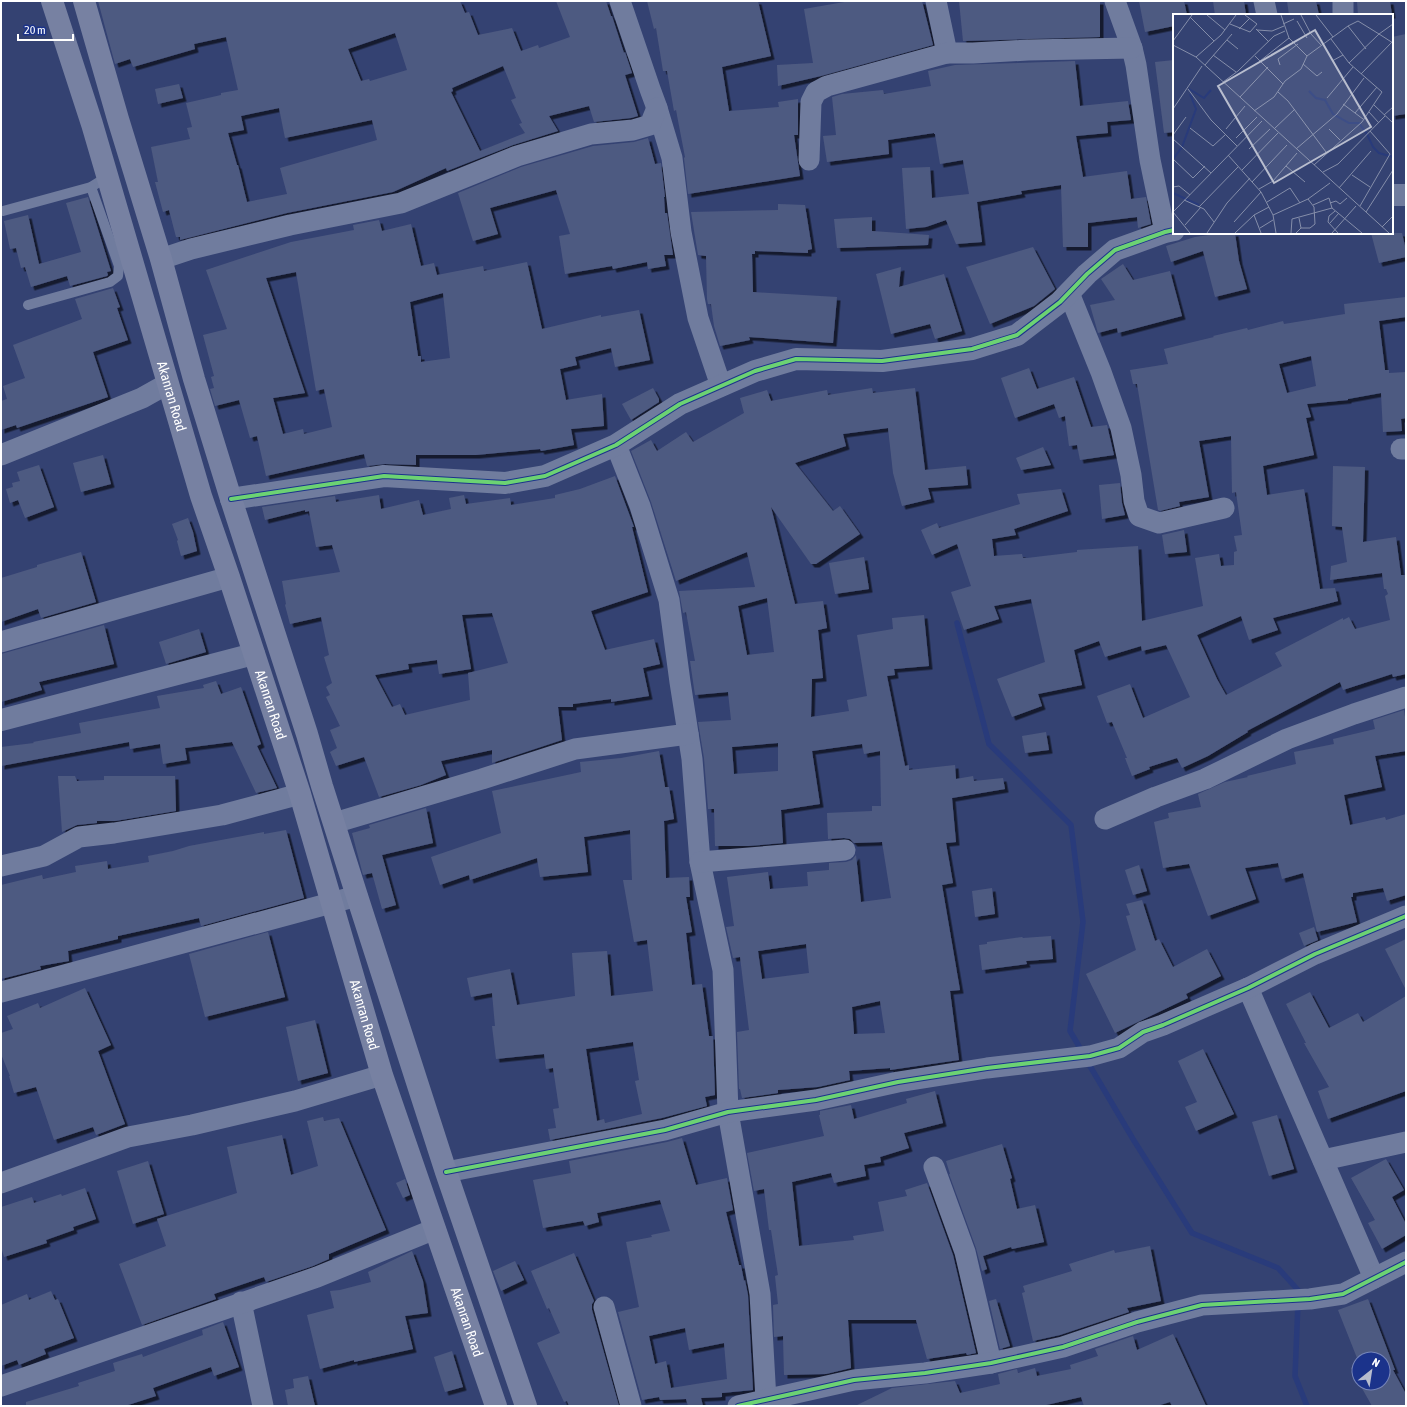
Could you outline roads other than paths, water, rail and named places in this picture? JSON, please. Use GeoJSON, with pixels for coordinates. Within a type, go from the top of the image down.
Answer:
{"type":"FeatureCollection","features":[{"type":"Feature","properties":{"kind":"main road","name":"Akanran Road"},"geometry":{"type":"LineString","coordinates":[[52,1],[92,124],[99,182],[167,384],[201,496],[300,794],[382,1075],[496,1406]]}},
{"type":"Feature","properties":{"kind":"main road","name":"Akanran Road"},"geometry":{"type":"LineString","coordinates":[[84,1],[161,259],[194,379],[231,499],[446,1172],[526,1406]]}},
{"type":"Feature","properties":{"kind":"street"},"geometry":{"type":"LineString","coordinates":[[620,1],[657,108],[672,158],[681,232],[698,318],[721,386]]}},
{"type":"Feature","properties":{"kind":"street"},"geometry":{"type":"LineString","coordinates":[[936,1],[947,53]]}},
{"type":"Feature","properties":{"kind":"street"},"geometry":{"type":"LineString","coordinates":[[231,499],[384,476],[505,483],[545,476],[616,445],[680,404],[755,371],[796,359],[882,360],[972,349],[1017,335],[1060,302],[1087,274],[1115,250],[1170,231],[1150,160],[1136,65],[1132,48],[1115,1]]}},
{"type":"Feature","properties":{"kind":"street"},"geometry":{"type":"LineString","coordinates":[[1264,1],[1267,14]]}},
{"type":"Feature","properties":{"kind":"street"},"geometry":{"type":"LineString","coordinates":[[1343,1],[1343,14]]}},
{"type":"Feature","properties":{"kind":"street"},"geometry":{"type":"LineString","coordinates":[[809,160],[811,102],[816,92],[827,86],[947,53],[973,54],[1028,50],[1132,48]]}},
{"type":"Feature","properties":{"kind":"street"},"geometry":{"type":"LineString","coordinates":[[161,259],[191,249],[290,225],[402,203],[517,156],[591,134],[633,130],[650,125],[657,108]]}},
{"type":"Feature","properties":{"kind":"street"},"geometry":{"type":"LineString","coordinates":[[1393,195],[1406,194]]}},
{"type":"Feature","properties":{"kind":"street"},"geometry":{"type":"LineString","coordinates":[[1069,293],[1101,372],[1121,428],[1131,475],[1134,501],[1139,516],[1159,523],[1224,508]]}},
{"type":"Feature","properties":{"kind":"street"},"geometry":{"type":"LineString","coordinates":[[1,455],[142,398],[167,384]]}},
{"type":"Feature","properties":{"kind":"street"},"geometry":{"type":"LineString","coordinates":[[616,445],[640,506],[669,600],[692,759],[700,862],[723,970],[728,1112],[760,1294],[766,1400]]}},
{"type":"Feature","properties":{"kind":"street"},"geometry":{"type":"LineString","coordinates":[[1,642],[229,577]]}},
{"type":"Feature","properties":{"kind":"street"},"geometry":{"type":"LineString","coordinates":[[1,720],[254,654]]}},
{"type":"Feature","properties":{"kind":"street"},"geometry":{"type":"LineString","coordinates":[[1106,819],[1156,797],[1205,779],[1287,739],[1354,714],[1406,697]]}},
{"type":"Feature","properties":{"kind":"street"},"geometry":{"type":"LineString","coordinates":[[334,823],[482,780],[575,749],[688,734]]}},
{"type":"Feature","properties":{"kind":"street"},"geometry":{"type":"LineString","coordinates":[[1,866],[44,856],[79,837],[222,816],[300,794]]}},
{"type":"Feature","properties":{"kind":"street"},"geometry":{"type":"LineString","coordinates":[[700,862],[844,850]]}},
{"type":"Feature","properties":{"kind":"street"},"geometry":{"type":"LineString","coordinates":[[1,992],[357,896]]}},
{"type":"Feature","properties":{"kind":"street"},"geometry":{"type":"LineString","coordinates":[[446,1172],[665,1130],[728,1112],[816,1100],[898,1082],[987,1068],[1083,1057],[1119,1048],[1143,1032],[1163,1025],[1248,988],[1315,954],[1406,916]]}},
{"type":"Feature","properties":{"kind":"street"},"geometry":{"type":"LineString","coordinates":[[1248,988],[1374,1278]]}},
{"type":"Feature","properties":{"kind":"street"},"geometry":{"type":"LineString","coordinates":[[1,1183],[128,1137],[192,1125],[295,1101],[382,1075]]}},
{"type":"Feature","properties":{"kind":"street"},"geometry":{"type":"LineString","coordinates":[[1323,1160],[1406,1142]]}},
{"type":"Feature","properties":{"kind":"street"},"geometry":{"type":"LineString","coordinates":[[934,1167],[964,1252],[990,1363]]}},
{"type":"Feature","properties":{"kind":"street"},"geometry":{"type":"LineString","coordinates":[[1,1386],[317,1277],[435,1229]]}},
{"type":"Feature","properties":{"kind":"street"},"geometry":{"type":"LineString","coordinates":[[738,1406],[854,1380],[925,1373],[990,1363],[1063,1347],[1137,1322],[1202,1305],[1310,1299],[1343,1294],[1406,1262]]}},
{"type":"Feature","properties":{"kind":"street"},"geometry":{"type":"LineString","coordinates":[[241,1302],[263,1406]]}},
{"type":"Feature","properties":{"kind":"street"},"geometry":{"type":"LineString","coordinates":[[604,1307],[631,1406]]}},
{"type":"Feature","properties":{"kind":"lane"},"geometry":{"type":"LineString","coordinates":[[3,211],[99,182],[119,266],[118,276],[110,282],[28,305]]}},
{"type":"Feature","properties":{"kind":"waterway"},"geometry":{"type":"LineString","coordinates":[[957,623],[989,744],[1071,825],[1083,922],[1070,1031],[1083,1053]]}},
{"type":"Feature","properties":{"kind":"waterway"},"geometry":{"type":"LineString","coordinates":[[1087,1061],[1133,1139],[1192,1233],[1278,1268],[1298,1290],[1298,1295]]}},
{"type":"Feature","properties":{"kind":"waterway"},"geometry":{"type":"LineString","coordinates":[[1298,1303],[1295,1376],[1307,1406]]}}]}
